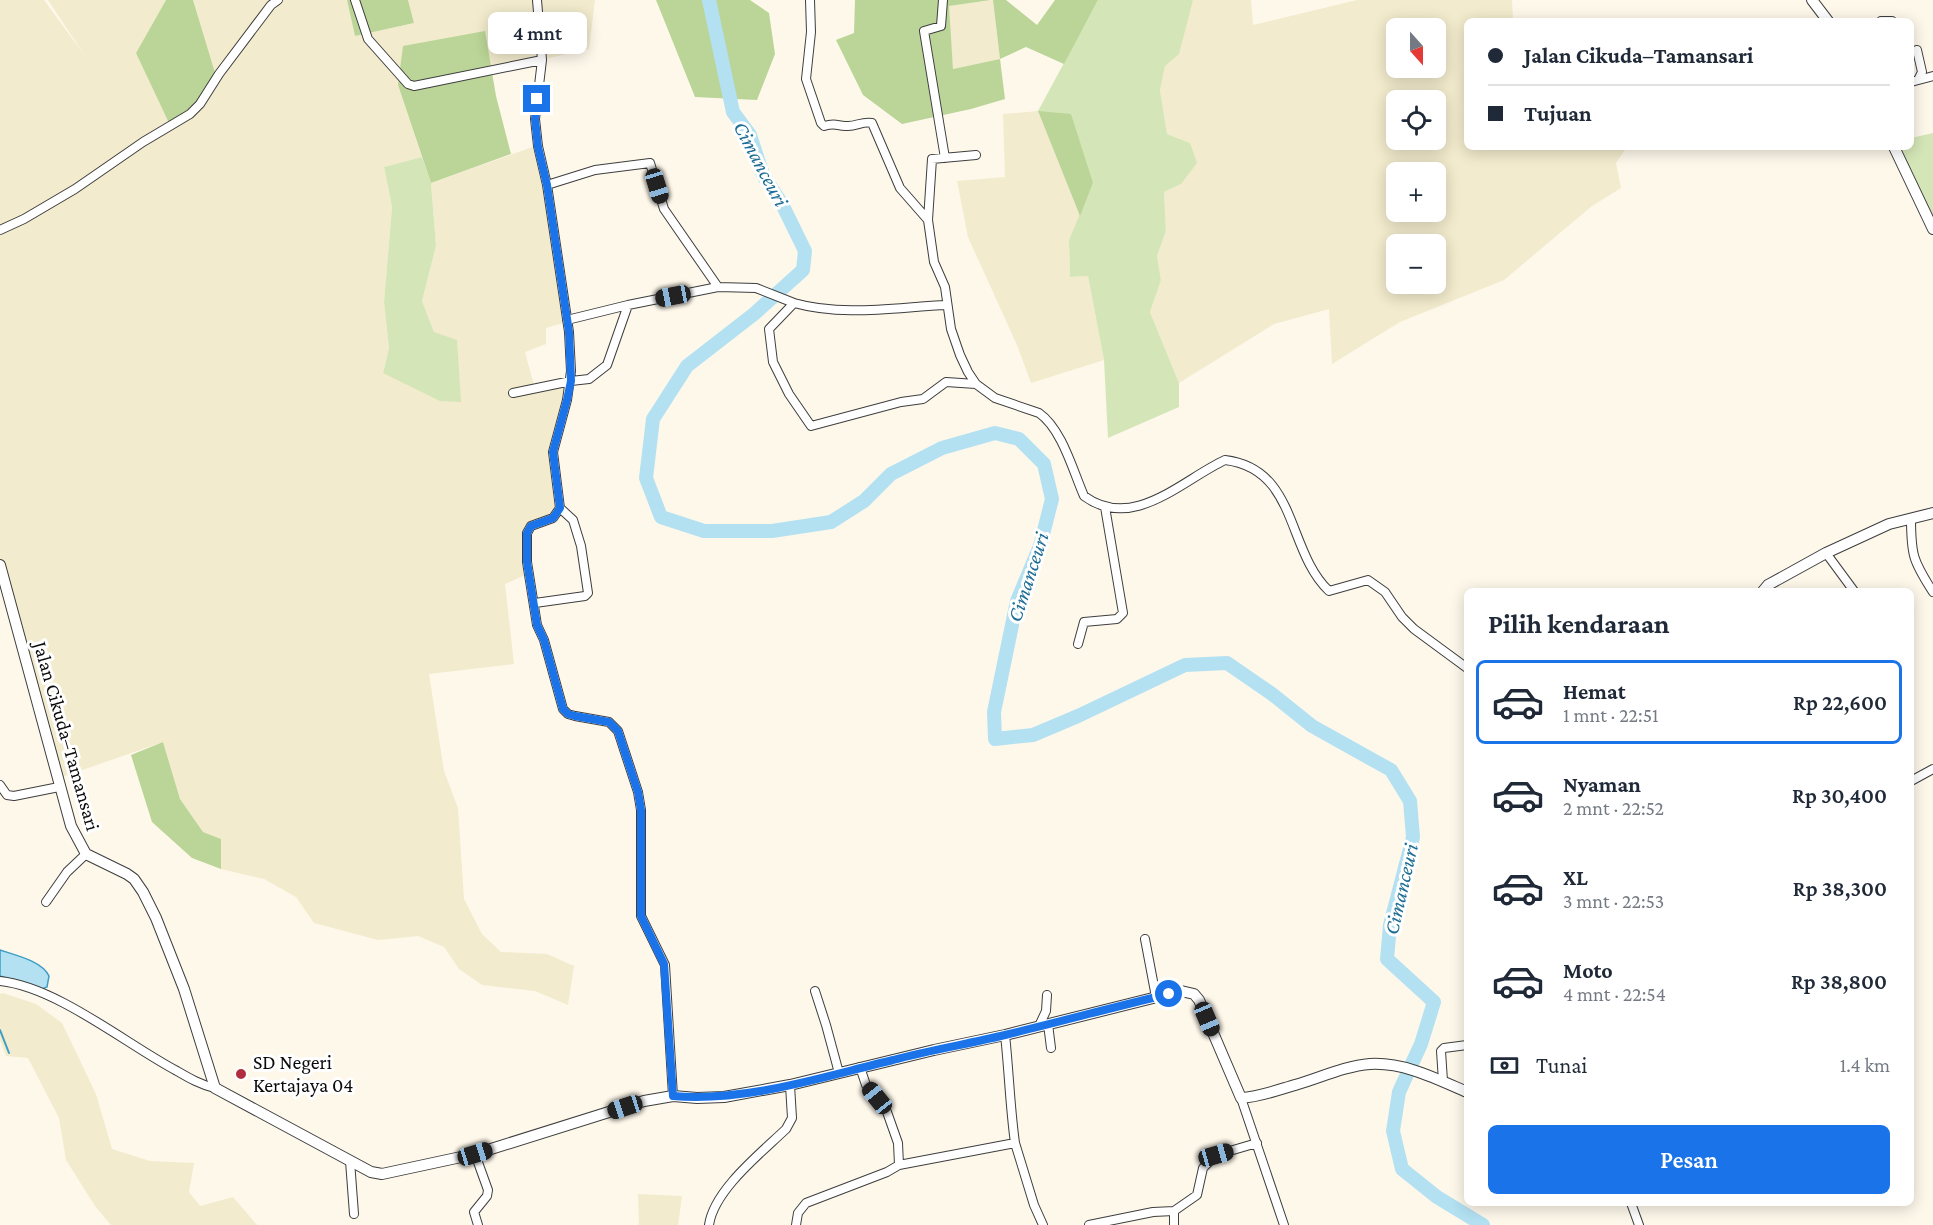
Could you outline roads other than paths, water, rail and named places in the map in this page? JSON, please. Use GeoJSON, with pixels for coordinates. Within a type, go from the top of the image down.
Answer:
{"type":"FeatureCollection","features":[{"type":"Feature","properties":{"kind":"street"},"geometry":{"type":"LineString","coordinates":[[0,230],[24,219],[75,189],[143,142],[190,114],[200,104],[219,74],[271,5],[278,0]]}},
{"type":"Feature","properties":{"kind":"street"},"geometry":{"type":"LineString","coordinates":[[355,0],[368,39],[408,84],[414,86],[542,60]]}},
{"type":"Feature","properties":{"kind":"street"},"geometry":{"type":"LineString","coordinates":[[535,603],[585,596],[588,593],[576,528],[573,520],[560,508],[553,452],[571,381],[567,320],[535,119],[542,60],[537,0]]}},
{"type":"Feature","properties":{"kind":"street"},"geometry":{"type":"LineString","coordinates":[[810,0],[811,32],[806,79],[821,123],[824,126],[835,123],[848,127],[865,122],[872,123],[900,188],[928,220]]}},
{"type":"Feature","properties":{"kind":"street"},"geometry":{"type":"LineString","coordinates":[[943,0],[941,26],[924,31],[945,158]]}},
{"type":"Feature","properties":{"kind":"street"},"geometry":{"type":"LineString","coordinates":[[1812,0],[1826,18]]}},
{"type":"Feature","properties":{"kind":"street"},"geometry":{"type":"LineString","coordinates":[[1915,80],[1922,72],[1917,50]]}},
{"type":"Feature","properties":{"kind":"street"},"geometry":{"type":"LineString","coordinates":[[1915,80],[1933,76]]}},
{"type":"Feature","properties":{"kind":"street"},"geometry":{"type":"LineString","coordinates":[[1895,150],[1933,230]]}},
{"type":"Feature","properties":{"kind":"street"},"geometry":{"type":"LineString","coordinates":[[976,155],[932,159],[929,175],[931,208],[928,220],[934,262],[945,287],[951,329],[960,355],[976,384],[995,398],[1045,417],[1062,441],[1084,496],[1105,507],[1125,508],[1152,502],[1225,460],[1267,478],[1279,494],[1305,558],[1318,581],[1329,591],[1368,580],[1384,592],[1414,629],[1464,666]]}},
{"type":"Feature","properties":{"kind":"street"},"geometry":{"type":"LineString","coordinates":[[547,185],[595,170],[650,163],[664,209],[718,287]]}},
{"type":"Feature","properties":{"kind":"street"},"geometry":{"type":"LineString","coordinates":[[567,320],[718,287],[756,288],[794,303]]}},
{"type":"Feature","properties":{"kind":"street"},"geometry":{"type":"LineString","coordinates":[[947,305],[876,310],[812,308],[794,303],[769,329],[773,362],[789,394],[811,426],[901,402],[923,399],[946,382],[976,384]]}},
{"type":"Feature","properties":{"kind":"street"},"geometry":{"type":"LineString","coordinates":[[513,393],[589,379],[607,365],[628,305]]}},
{"type":"Feature","properties":{"kind":"street"},"geometry":{"type":"LineString","coordinates":[[1078,644],[1084,622],[1117,619],[1123,613],[1105,507]]}},
{"type":"Feature","properties":{"kind":"street"},"geometry":{"type":"LineString","coordinates":[[560,508],[553,518],[531,526],[527,533],[527,562],[537,625],[544,640],[563,709],[575,716],[609,722],[618,731],[638,792],[641,810],[641,916],[664,964],[673,1096]]}},
{"type":"Feature","properties":{"kind":"street"},"geometry":{"type":"LineString","coordinates":[[1766,588],[1826,553],[1889,524],[1933,513]]}},
{"type":"Feature","properties":{"kind":"street"},"geometry":{"type":"LineString","coordinates":[[1911,518],[1912,553],[1933,591]]}},
{"type":"Feature","properties":{"kind":"street"},"geometry":{"type":"LineString","coordinates":[[1826,553],[1852,588]]}},
{"type":"Feature","properties":{"kind":"street","name":"Jalan Cikuda–Tamansari"},"geometry":{"type":"LineString","coordinates":[[0,565],[71,826],[86,854],[127,874],[134,879],[142,892],[156,918],[184,989],[215,1089]]}},
{"type":"Feature","properties":{"kind":"street"},"geometry":{"type":"LineString","coordinates":[[1914,779],[1933,769]]}},
{"type":"Feature","properties":{"kind":"street"},"geometry":{"type":"LineString","coordinates":[[0,785],[8,795],[14,796],[59,787]]}},
{"type":"Feature","properties":{"kind":"street"},"geometry":{"type":"LineString","coordinates":[[46,902],[67,872],[86,854]]}},
{"type":"Feature","properties":{"kind":"street"},"geometry":{"type":"LineString","coordinates":[[1145,939],[1156,997]]}},
{"type":"Feature","properties":{"kind":"street"},"geometry":{"type":"LineString","coordinates":[[0,981],[35,989],[149,1056],[371,1172],[382,1174],[475,1154],[644,1101],[673,1096],[724,1097],[790,1085],[1181,991],[1194,994],[1199,1000],[1241,1098],[1284,1225]]}},
{"type":"Feature","properties":{"kind":"street"},"geometry":{"type":"LineString","coordinates":[[815,991],[838,1072]]}},
{"type":"Feature","properties":{"kind":"street"},"geometry":{"type":"LineString","coordinates":[[1047,995],[1044,1025],[1051,1048]]}},
{"type":"Feature","properties":{"kind":"street"},"geometry":{"type":"LineString","coordinates":[[1005,1035],[1015,1143],[1034,1205],[1043,1225]]}},
{"type":"Feature","properties":{"kind":"street"},"geometry":{"type":"LineString","coordinates":[[1443,1081],[1441,1051],[1444,1048],[1464,1045]]}},
{"type":"Feature","properties":{"kind":"street"},"geometry":{"type":"LineString","coordinates":[[1241,1098],[1372,1064],[1395,1066],[1428,1075],[1464,1091]]}},
{"type":"Feature","properties":{"kind":"street"},"geometry":{"type":"LineString","coordinates":[[860,1067],[866,1085],[887,1112],[898,1143],[899,1165]]}},
{"type":"Feature","properties":{"kind":"street"},"geometry":{"type":"LineString","coordinates":[[709,1225],[711,1212],[731,1183],[786,1129],[792,1118],[790,1085]]}},
{"type":"Feature","properties":{"kind":"street"},"geometry":{"type":"LineString","coordinates":[[796,1225],[798,1212],[806,1203],[887,1172],[899,1165],[1015,1143]]}},
{"type":"Feature","properties":{"kind":"street"},"geometry":{"type":"LineString","coordinates":[[1089,1225],[1174,1210],[1197,1195],[1203,1168],[1216,1155],[1257,1143]]}},
{"type":"Feature","properties":{"kind":"street"},"geometry":{"type":"LineString","coordinates":[[475,1154],[488,1190],[487,1196],[474,1212],[478,1225]]}},
{"type":"Feature","properties":{"kind":"street"},"geometry":{"type":"LineString","coordinates":[[350,1161],[354,1214]]}},
{"type":"Feature","properties":{"kind":"street"},"geometry":{"type":"LineString","coordinates":[[1632,1206],[1639,1225]]}},
{"type":"Feature","properties":{"kind":"street"},"geometry":{"type":"LineString","coordinates":[[1174,1210],[1174,1225]]}},
{"type":"Feature","properties":{"kind":"water"},"geometry":{"type":"Polygon","coordinates":[[[0,950],[28,959],[40,966],[49,976],[47,987],[42,989],[0,976],[0,950]]]}},
{"type":"Feature","properties":{"kind":"waterway","name":"Cimanceuri"},"geometry":{"type":"LineString","coordinates":[[709,0],[733,112],[750,135],[763,175],[782,204],[805,251],[803,270],[754,314],[687,366],[653,419],[646,478],[661,517],[704,531],[772,531],[831,522],[864,501],[891,474],[942,448],[995,433],[1019,439],[1044,464],[1052,499],[1040,546],[1017,601],[994,712],[995,739],[1033,735],[1185,665],[1227,663],[1272,694],[1312,726],[1391,770],[1410,801],[1413,837],[1390,925],[1387,959],[1434,1002],[1421,1044],[1399,1092],[1393,1131],[1402,1169],[1437,1197],[1483,1225]]}},
{"type":"Feature","properties":{"kind":"waterway"},"geometry":{"type":"LineString","coordinates":[[0,1030],[9,1053]]}},
{"type":"Feature","properties":{"kind":"place","name":"SD Negeri Kertajaya 04"},"geometry":{"type":"Point","coordinates":[241,1074]}}]}
